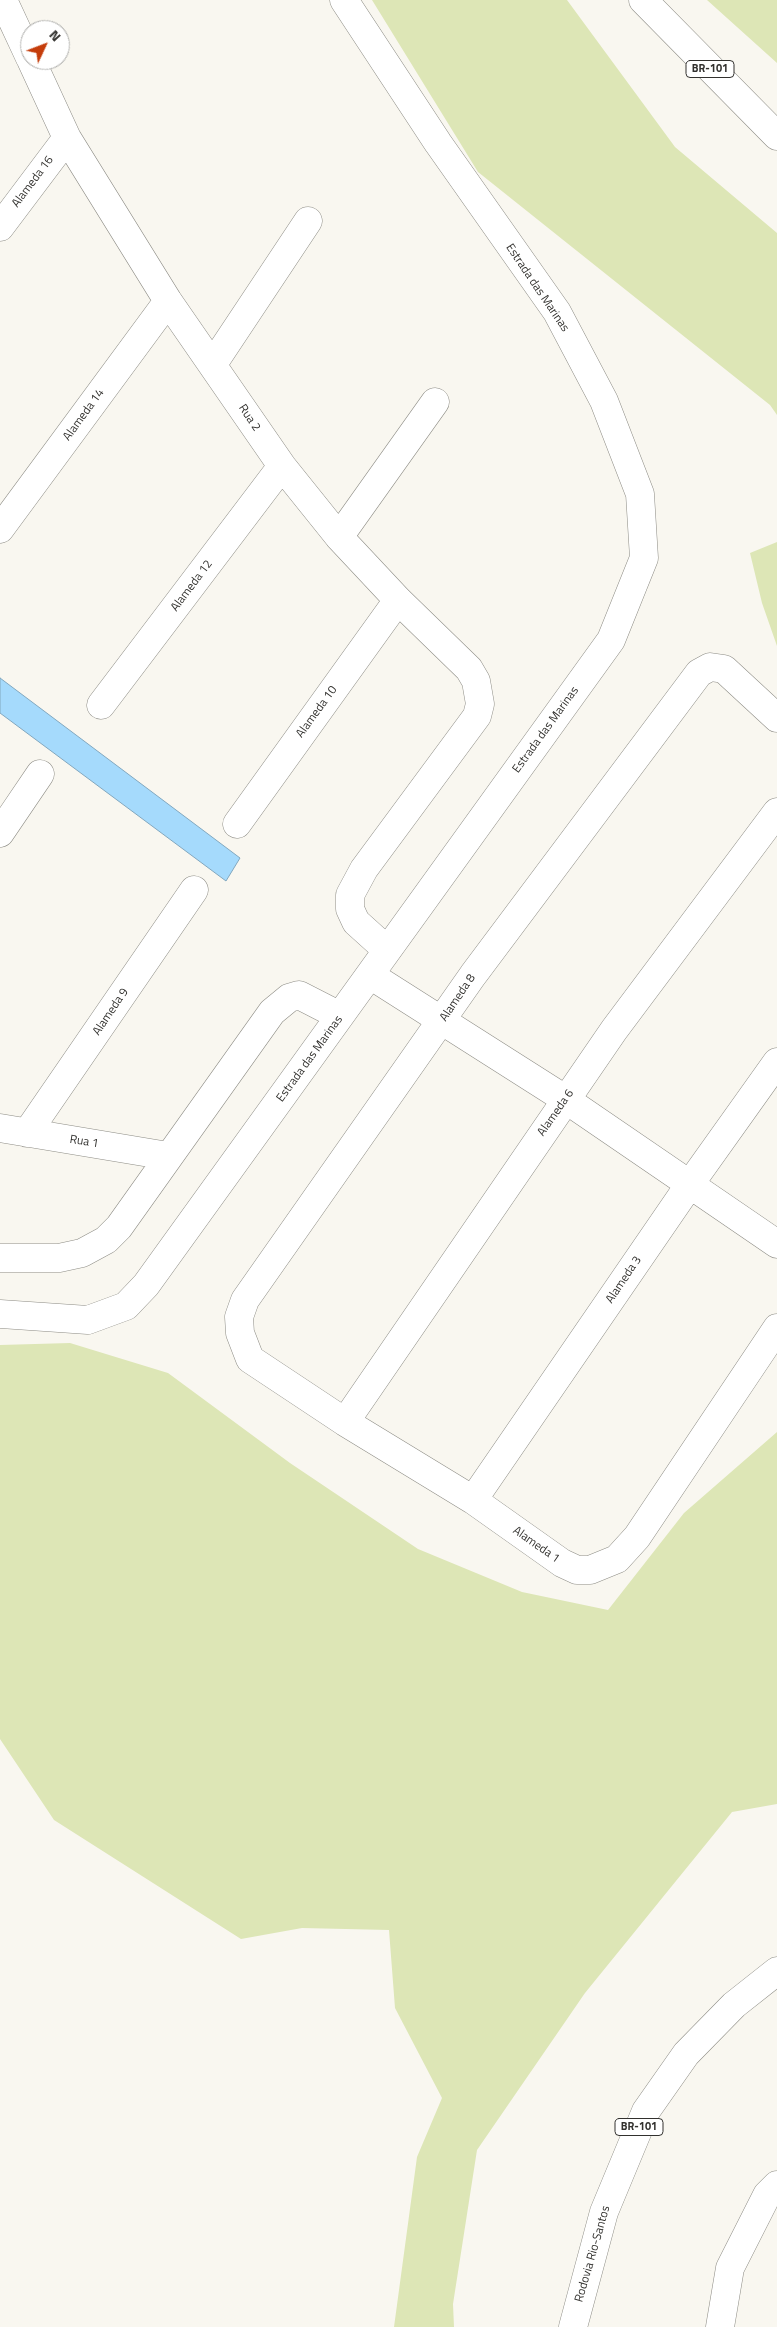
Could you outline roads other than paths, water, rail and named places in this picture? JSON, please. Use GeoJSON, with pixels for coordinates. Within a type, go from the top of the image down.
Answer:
{"type":"FeatureCollection","features":[{"type":"Feature","properties":{"kind":"main road","name":"Estrada das Marinas"},"geometry":{"type":"LineString","coordinates":[[0,1314],[88,1320],[126,1306],[146,1285],[610,640],[644,558],[640,494],[604,400],[561,320],[438,143],[344,0]]}},
{"type":"Feature","properties":{"kind":"main road","name":"BR-101"},"geometry":{"type":"LineString","coordinates":[[643,0],[777,136]]}},
{"type":"Feature","properties":{"kind":"main road","name":"Rua 2"},"geometry":{"type":"LineString","coordinates":[[12,5],[20,29]]}},
{"type":"Feature","properties":{"kind":"main road","name":"Rua 2"},"geometry":{"type":"LineString","coordinates":[[35,70],[67,138],[168,301],[282,466],[339,537],[398,600],[469,669],[476,681],[480,704],[477,716],[364,869],[350,895],[350,909],[356,922],[387,950]]}},
{"type":"Feature","properties":{"kind":"main road","name":"Alameda 16"},"geometry":{"type":"LineString","coordinates":[[0,227],[67,138]]}},
{"type":"Feature","properties":{"kind":"main road"},"geometry":{"type":"LineString","coordinates":[[213,364],[308,221]]}},
{"type":"Feature","properties":{"kind":"main road","name":"Alameda 14"},"geometry":{"type":"LineString","coordinates":[[0,529],[168,301]]}},
{"type":"Feature","properties":{"kind":"main road"},"geometry":{"type":"LineString","coordinates":[[339,537],[435,402]]}},
{"type":"Feature","properties":{"kind":"main road","name":"Alameda 12"},"geometry":{"type":"LineString","coordinates":[[102,705],[282,466]]}},
{"type":"Feature","properties":{"kind":"main road","name":"Alameda 10"},"geometry":{"type":"LineString","coordinates":[[236,824],[398,600]]}},
{"type":"Feature","properties":{"kind":"main road","name":"Alameda 8"},"geometry":{"type":"LineString","coordinates":[[250,1359],[240,1333],[240,1309],[245,1300],[479,967],[699,673],[710,667],[724,669],[777,718]]}},
{"type":"Feature","properties":{"kind":"main road"},"geometry":{"type":"LineString","coordinates":[[0,833],[40,774]]}},
{"type":"Feature","properties":{"kind":"main road","name":"Alameda 6"},"geometry":{"type":"LineString","coordinates":[[345,1422],[565,1099],[777,812]]}},
{"type":"Feature","properties":{"kind":"main road","name":"Alameda 9"},"geometry":{"type":"LineString","coordinates":[[27,1133],[194,890]]}},
{"type":"Feature","properties":{"kind":"main road"},"geometry":{"type":"LineString","coordinates":[[370,975],[565,1099],[777,1244]]}},
{"type":"Feature","properties":{"kind":"main road"},"geometry":{"type":"LineString","coordinates":[[0,1258],[59,1258],[82,1253],[106,1240],[119,1227],[272,1012],[289,998],[299,994],[340,1016]]}},
{"type":"Feature","properties":{"kind":"main road","name":"Alameda 3"},"geometry":{"type":"LineString","coordinates":[[473,1500],[690,1184],[777,1062]]}},
{"type":"Feature","properties":{"kind":"main road","name":"Rua 1"},"geometry":{"type":"LineString","coordinates":[[0,1128],[168,1156]]}},
{"type":"Feature","properties":{"kind":"main road","name":"Alameda 1"},"geometry":{"type":"LineString","coordinates":[[250,1359],[345,1422],[473,1500],[562,1563],[577,1570],[590,1570],[617,1559],[637,1537],[777,1328]]}},
{"type":"Feature","properties":{"kind":"main road","name":"Rodovia Rio-Santos"},"geometry":{"type":"LineString","coordinates":[[573,2327],[604,2212],[646,2111],[686,2054],[734,2005],[777,1971]]}},
{"type":"Feature","properties":{"kind":"main road"},"geometry":{"type":"LineString","coordinates":[[720,2327],[730,2268],[767,2195],[777,2185]]}},
{"type":"Feature","properties":{"kind":"water"},"geometry":{"type":"Polygon","coordinates":[[[0,678],[240,858],[226,881],[0,713],[0,678]]]}}]}
